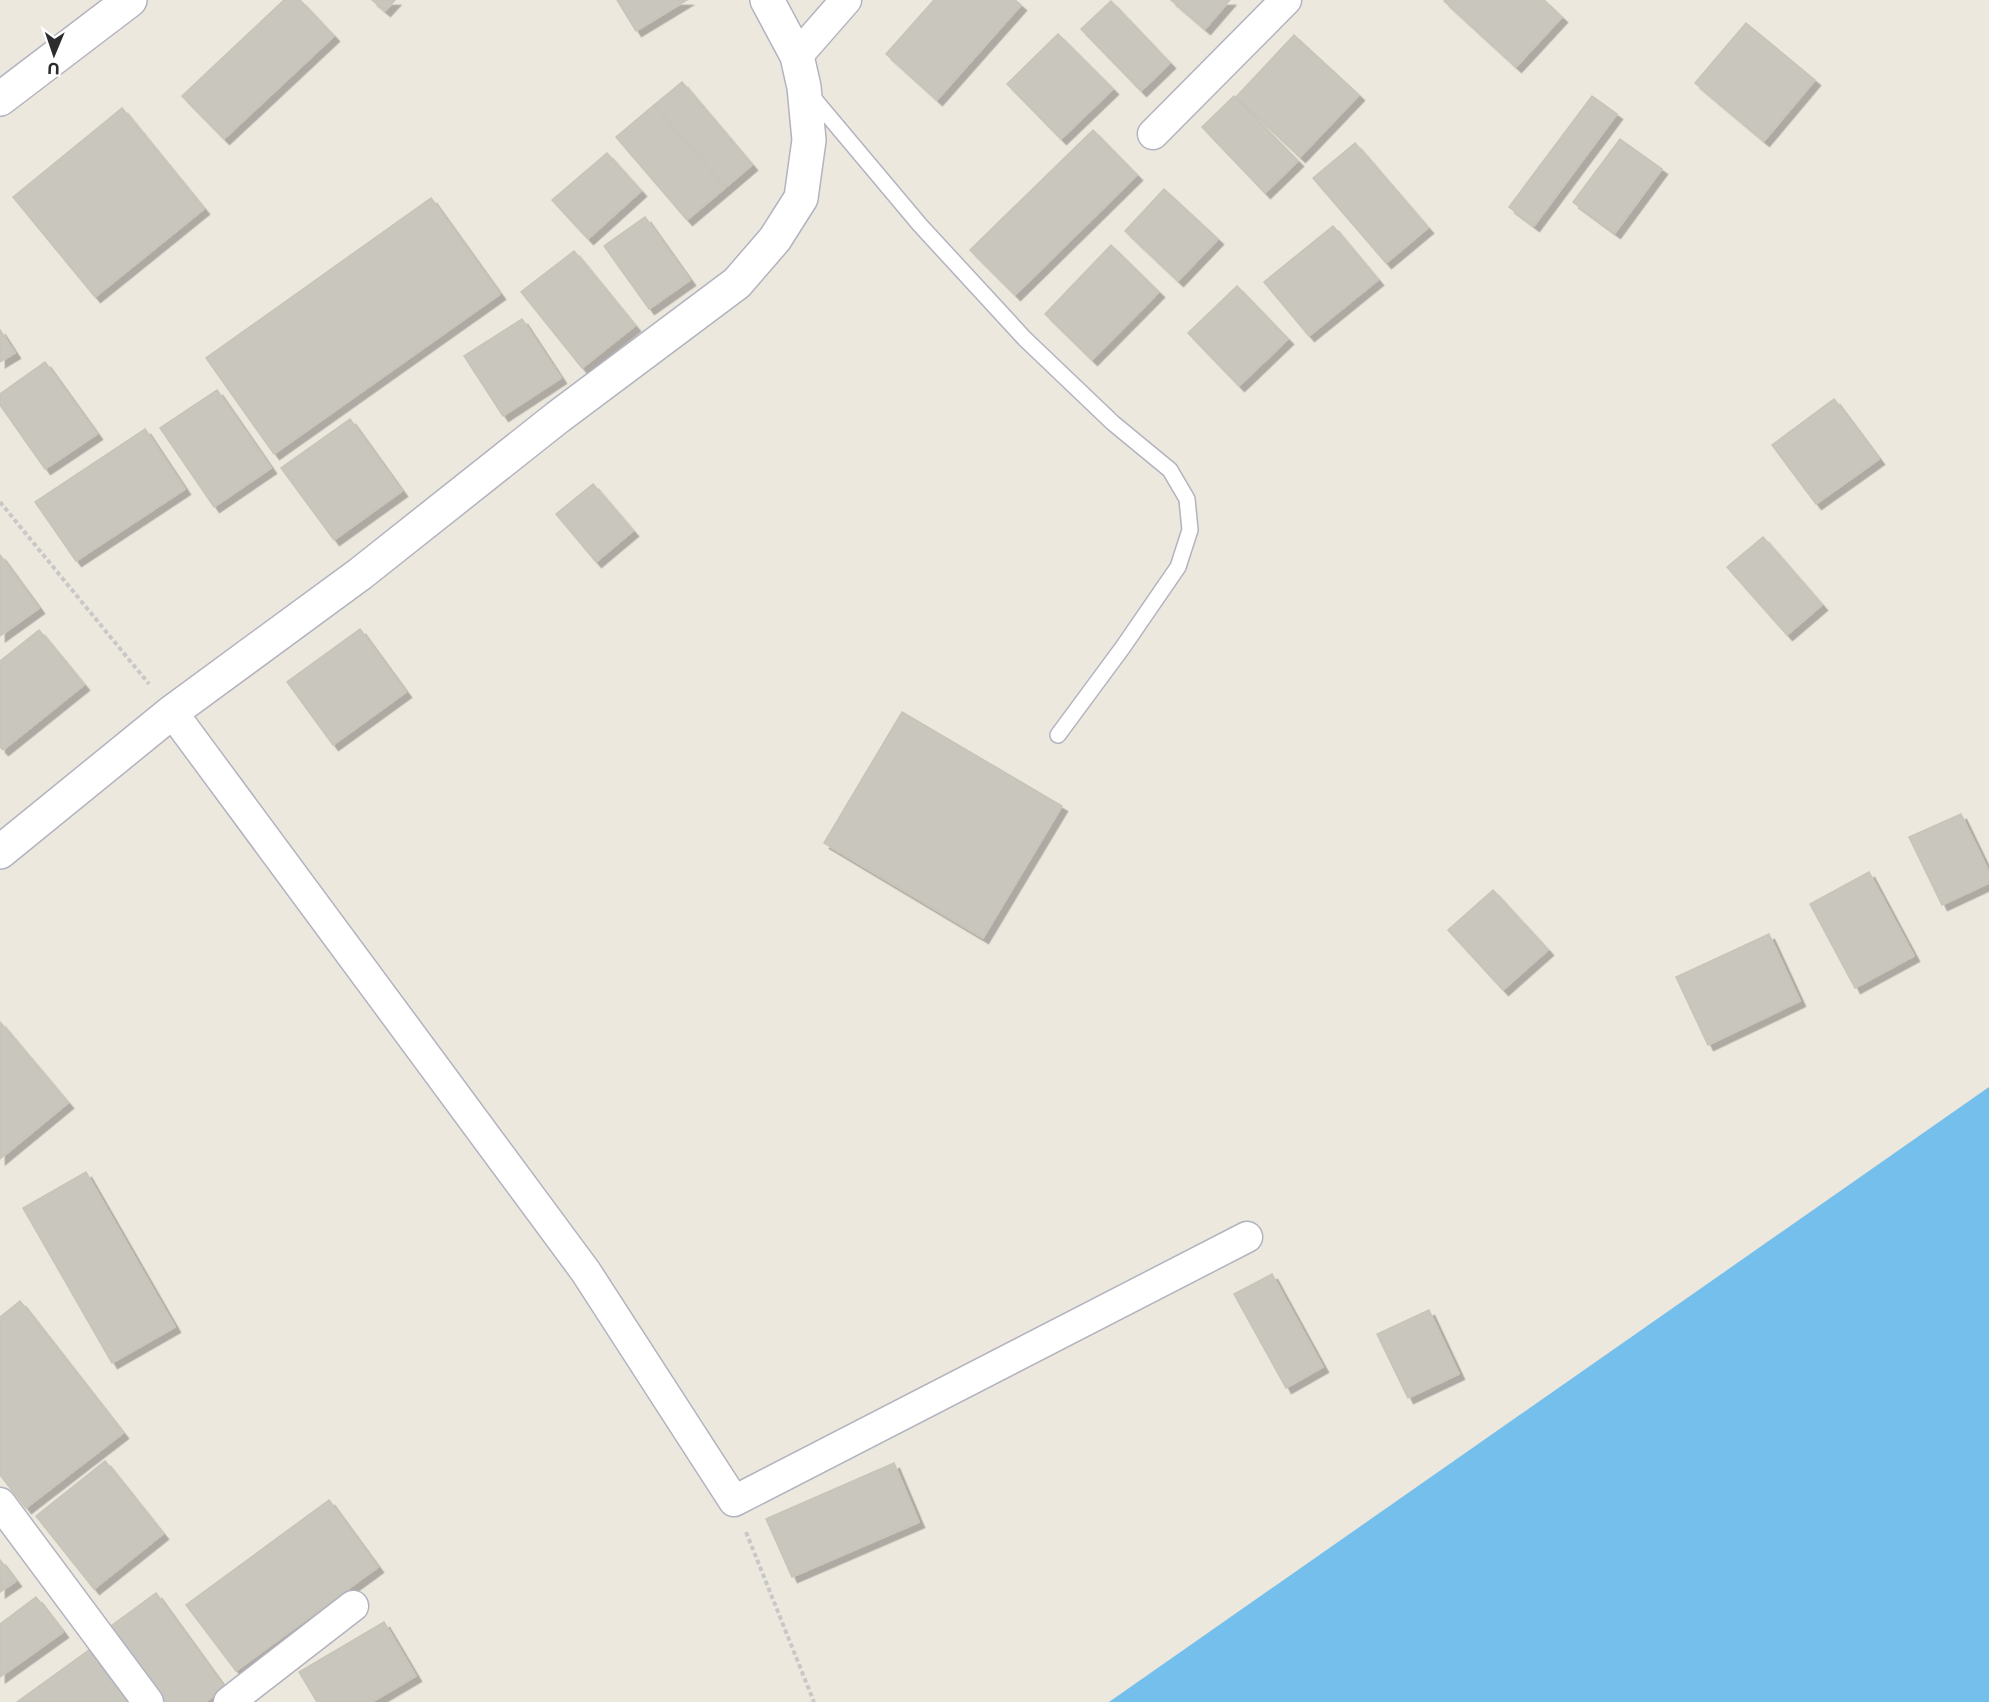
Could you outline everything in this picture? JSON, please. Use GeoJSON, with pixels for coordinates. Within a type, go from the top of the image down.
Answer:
{"type":"FeatureCollection","features":[{"type":"Feature","properties":{"kind":"street"},"geometry":{"type":"LineString","coordinates":[[0,99],[130,0]]}},
{"type":"Feature","properties":{"kind":"street"},"geometry":{"type":"LineString","coordinates":[[0,852],[172,712],[360,574],[558,417],[737,283],[775,239],[801,198],[809,140],[801,72],[767,0]]}},
{"type":"Feature","properties":{"kind":"street"},"geometry":{"type":"LineString","coordinates":[[801,72],[846,0]]}},
{"type":"Feature","properties":{"kind":"street"},"geometry":{"type":"LineString","coordinates":[[1153,134],[1286,0]]}},
{"type":"Feature","properties":{"kind":"street"},"geometry":{"type":"LineString","coordinates":[[172,712],[585,1272],[734,1501],[1247,1237]]}},
{"type":"Feature","properties":{"kind":"street"},"geometry":{"type":"LineString","coordinates":[[0,1503],[148,1702]]}},
{"type":"Feature","properties":{"kind":"street"},"geometry":{"type":"LineString","coordinates":[[229,1702],[353,1606]]}},
{"type":"Feature","properties":{"kind":"lane"},"geometry":{"type":"LineString","coordinates":[[801,72],[920,225],[1025,339],[1113,423],[1170,470],[1187,500],[1190,530],[1178,567],[1058,735]]}},
{"type":"Feature","properties":{"kind":"path"},"geometry":{"type":"LineString","coordinates":[[0,502],[172,712]]}},
{"type":"Feature","properties":{"kind":"path"},"geometry":{"type":"LineString","coordinates":[[734,1501],[814,1702]]}},
{"type":"Feature","properties":{"kind":"water"},"geometry":{"type":"Polygon","coordinates":[[[1989,1087],[1989,1702],[1109,1702],[1989,1087]]]}},
{"type":"Feature","properties":{"kind":"building"},"geometry":{"type":"Polygon","coordinates":[[[284,0],[300,0],[334,36],[224,139],[182,96],[284,0]]]}},
{"type":"Feature","properties":{"kind":"building"},"geometry":{"type":"Polygon","coordinates":[[[372,0],[395,0],[385,11],[372,0]]]}},
{"type":"Feature","properties":{"kind":"building"},"geometry":{"type":"Polygon","coordinates":[[[617,0],[687,0],[636,31],[617,0]]]}},
{"type":"Feature","properties":{"kind":"building"},"geometry":{"type":"Polygon","coordinates":[[[934,0],[1015,0],[1021,5],[937,100],[886,54],[934,0]]]}},
{"type":"Feature","properties":{"kind":"building"},"geometry":{"type":"Polygon","coordinates":[[[1171,0],[1230,0],[1205,29],[1171,0]]]}},
{"type":"Feature","properties":{"kind":"building"},"geometry":{"type":"Polygon","coordinates":[[[1445,0],[1544,0],[1562,17],[1516,67],[1445,0]]]}},
{"type":"Feature","properties":{"kind":"building"},"geometry":{"type":"Polygon","coordinates":[[[1111,1],[1170,63],[1141,91],[1081,29],[1111,1]]]}},
{"type":"Feature","properties":{"kind":"building"},"geometry":{"type":"Polygon","coordinates":[[[1746,23],[1815,80],[1764,141],[1695,83],[1746,23]]]}},
{"type":"Feature","properties":{"kind":"building"},"geometry":{"type":"Polygon","coordinates":[[[1058,34],[1113,89],[1061,139],[1007,84],[1058,34]]]}},
{"type":"Feature","properties":{"kind":"building"},"geometry":{"type":"Polygon","coordinates":[[[1294,35],[1359,95],[1300,157],[1236,97],[1294,35]]]}},
{"type":"Feature","properties":{"kind":"building"},"geometry":{"type":"Polygon","coordinates":[[[682,82],[752,165],[725,188],[654,105],[682,82]]]}},
{"type":"Feature","properties":{"kind":"building"},"geometry":{"type":"Polygon","coordinates":[[[1234,96],[1298,161],[1265,193],[1202,127],[1234,96]]]}},
{"type":"Feature","properties":{"kind":"building"},"geometry":{"type":"Polygon","coordinates":[[[1592,96],[1617,114],[1534,226],[1509,207],[1592,96]]]}},
{"type":"Feature","properties":{"kind":"building"},"geometry":{"type":"Polygon","coordinates":[[[654,105],[725,188],[687,220],[616,137],[654,105]]]}},
{"type":"Feature","properties":{"kind":"building"},"geometry":{"type":"Polygon","coordinates":[[[122,108],[204,209],[95,297],[13,197],[122,108]]]}},
{"type":"Feature","properties":{"kind":"building"},"geometry":{"type":"Polygon","coordinates":[[[1093,130],[1137,175],[1015,295],[970,250],[1093,130]]]}},
{"type":"Feature","properties":{"kind":"building"},"geometry":{"type":"Polygon","coordinates":[[[1620,139],[1662,169],[1615,233],[1573,202],[1620,139]]]}},
{"type":"Feature","properties":{"kind":"building"},"geometry":{"type":"Polygon","coordinates":[[[1355,143],[1428,228],[1386,263],[1313,178],[1355,143]]]}},
{"type":"Feature","properties":{"kind":"building"},"geometry":{"type":"Polygon","coordinates":[[[607,153],[641,191],[588,239],[552,200],[607,153]]]}},
{"type":"Feature","properties":{"kind":"building"},"geometry":{"type":"Polygon","coordinates":[[[1164,189],[1218,239],[1178,281],[1125,231],[1164,189]]]}},
{"type":"Feature","properties":{"kind":"building"},"geometry":{"type":"Polygon","coordinates":[[[431,198],[500,294],[274,454],[206,358],[431,198]]]}},
{"type":"Feature","properties":{"kind":"building"},"geometry":{"type":"Polygon","coordinates":[[[645,217],[690,280],[649,309],[604,246],[645,217]]]}},
{"type":"Feature","properties":{"kind":"building"},"geometry":{"type":"Polygon","coordinates":[[[1333,226],[1378,280],[1309,336],[1264,282],[1333,226]]]}},
{"type":"Feature","properties":{"kind":"building"},"geometry":{"type":"Polygon","coordinates":[[[1111,245],[1159,292],[1092,360],[1045,314],[1111,245]]]}},
{"type":"Feature","properties":{"kind":"building"},"geometry":{"type":"Polygon","coordinates":[[[574,251],[635,326],[582,368],[521,292],[574,251]]]}},
{"type":"Feature","properties":{"kind":"building"},"geometry":{"type":"Polygon","coordinates":[[[1237,286],[1288,339],[1239,386],[1188,333],[1237,286]]]}},
{"type":"Feature","properties":{"kind":"building"},"geometry":{"type":"Polygon","coordinates":[[[522,319],[561,378],[503,416],[464,356],[522,319]]]}},
{"type":"Feature","properties":{"kind":"building"},"geometry":{"type":"Polygon","coordinates":[[[0,330],[15,353],[0,362],[0,330]]]}},
{"type":"Feature","properties":{"kind":"building"},"geometry":{"type":"Polygon","coordinates":[[[45,362],[97,434],[45,469],[0,405],[0,394],[45,362]]]}},
{"type":"Feature","properties":{"kind":"building"},"geometry":{"type":"Polygon","coordinates":[[[217,390],[271,468],[214,507],[160,428],[217,390]]]}},
{"type":"Feature","properties":{"kind":"building"},"geometry":{"type":"Polygon","coordinates":[[[1834,399],[1879,459],[1816,504],[1772,445],[1834,399]]]}},
{"type":"Feature","properties":{"kind":"building"},"geometry":{"type":"Polygon","coordinates":[[[350,419],[402,491],[334,540],[281,468],[350,419]]]}},
{"type":"Feature","properties":{"kind":"building"},"geometry":{"type":"Polygon","coordinates":[[[145,429],[185,489],[76,561],[35,502],[145,429]]]}},
{"type":"Feature","properties":{"kind":"building"},"geometry":{"type":"Polygon","coordinates":[[[593,484],[633,531],[596,562],[556,514],[593,484]]]}},
{"type":"Feature","properties":{"kind":"building"},"geometry":{"type":"Polygon","coordinates":[[[1763,537],[1822,605],[1787,635],[1727,567],[1763,537]]]}},
{"type":"Feature","properties":{"kind":"building"},"geometry":{"type":"Polygon","coordinates":[[[0,555],[39,608],[0,636],[0,555]]]}},
{"type":"Feature","properties":{"kind":"building"},"geometry":{"type":"Polygon","coordinates":[[[360,629],[406,692],[333,745],[287,682],[360,629]]]}},
{"type":"Feature","properties":{"kind":"building"},"geometry":{"type":"Polygon","coordinates":[[[39,630],[84,685],[3,750],[0,747],[0,661],[39,630]]]}},
{"type":"Feature","properties":{"kind":"building"},"geometry":{"type":"Polygon","coordinates":[[[902,712],[1062,806],[983,938],[824,843],[902,712]]]}},
{"type":"Feature","properties":{"kind":"building"},"geometry":{"type":"Polygon","coordinates":[[[1961,814],[1989,872],[1989,883],[1942,905],[1909,837],[1961,814]]]}},
{"type":"Feature","properties":{"kind":"building"},"geometry":{"type":"Polygon","coordinates":[[[1869,872],[1914,956],[1855,988],[1810,904],[1869,872]]]}},
{"type":"Feature","properties":{"kind":"building"},"geometry":{"type":"Polygon","coordinates":[[[1493,890],[1548,950],[1503,990],[1448,930],[1493,890]]]}},
{"type":"Feature","properties":{"kind":"building"},"geometry":{"type":"Polygon","coordinates":[[[1769,934],[1800,1001],[1708,1045],[1676,977],[1769,934]]]}},
{"type":"Feature","properties":{"kind":"building"},"geometry":{"type":"Polygon","coordinates":[[[0,1022],[68,1103],[0,1159],[0,1022]]]}},
{"type":"Feature","properties":{"kind":"building"},"geometry":{"type":"Polygon","coordinates":[[[86,1172],[175,1327],[112,1363],[23,1208],[86,1172]]]}},
{"type":"Feature","properties":{"kind":"building"},"geometry":{"type":"Polygon","coordinates":[[[1272,1274],[1323,1367],[1286,1388],[1234,1294],[1272,1274]]]}},
{"type":"Feature","properties":{"kind":"building"},"geometry":{"type":"Polygon","coordinates":[[[20,1301],[123,1433],[26,1508],[0,1475],[0,1317],[20,1301]]]}},
{"type":"Feature","properties":{"kind":"building"},"geometry":{"type":"Polygon","coordinates":[[[1429,1310],[1459,1374],[1408,1398],[1377,1334],[1429,1310]]]}},
{"type":"Feature","properties":{"kind":"building"},"geometry":{"type":"Polygon","coordinates":[[[105,1461],[163,1534],[94,1589],[36,1516],[105,1461]]]}},
{"type":"Feature","properties":{"kind":"building"},"geometry":{"type":"Polygon","coordinates":[[[894,1463],[919,1522],[792,1577],[766,1519],[894,1463]]]}},
{"type":"Feature","properties":{"kind":"building"},"geometry":{"type":"Polygon","coordinates":[[[329,1500],[378,1567],[236,1671],[186,1605],[329,1500]]]}},
{"type":"Feature","properties":{"kind":"building"},"geometry":{"type":"Polygon","coordinates":[[[0,1560],[16,1581],[0,1592],[0,1560]]]}},
{"type":"Feature","properties":{"kind":"building"},"geometry":{"type":"Polygon","coordinates":[[[156,1593],[225,1688],[205,1702],[166,1702],[111,1626],[156,1593]]]}},
{"type":"Feature","properties":{"kind":"building"},"geometry":{"type":"Polygon","coordinates":[[[36,1597],[63,1632],[0,1677],[0,1624],[36,1597]]]}},
{"type":"Feature","properties":{"kind":"building"},"geometry":{"type":"Polygon","coordinates":[[[384,1622],[416,1676],[372,1702],[317,1702],[299,1672],[384,1622]]]}},
{"type":"Feature","properties":{"kind":"building"},"geometry":{"type":"Polygon","coordinates":[[[89,1650],[128,1702],[17,1702],[89,1650]]]}}]}
